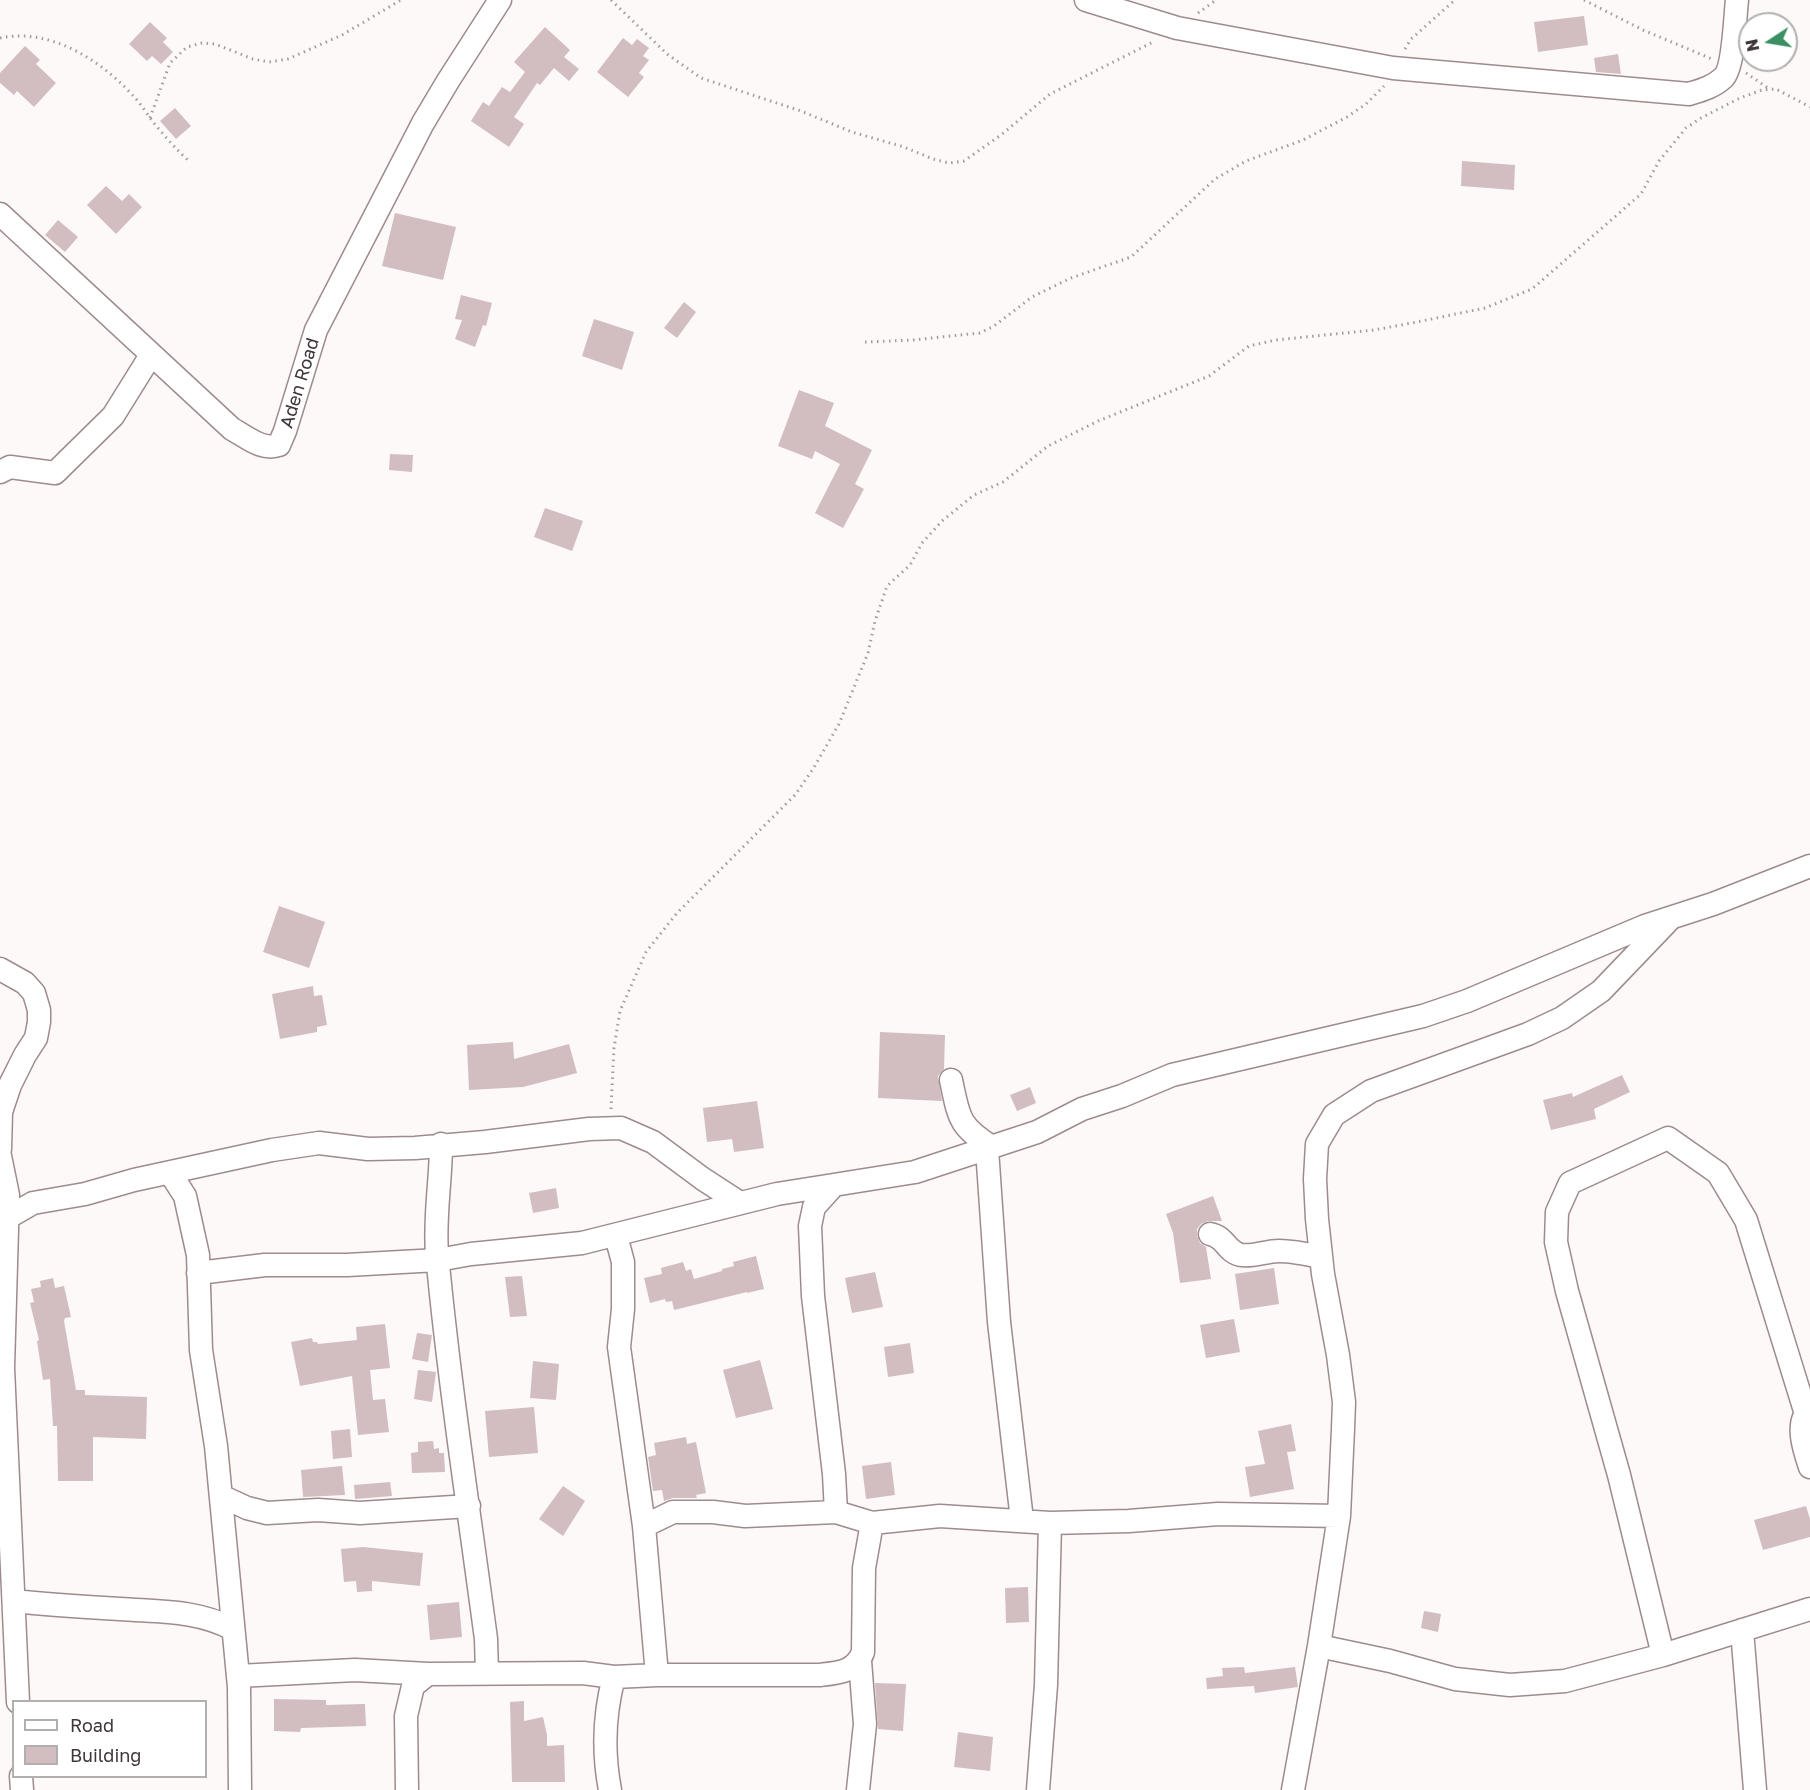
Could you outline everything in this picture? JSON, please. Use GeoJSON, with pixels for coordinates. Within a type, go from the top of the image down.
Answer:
{"type":"FeatureCollection","features":[{"type":"Feature","properties":{"kind":"street","name":"Aden Road"},"geometry":{"type":"LineString","coordinates":[[0,214],[232,429],[269,448],[279,446],[316,330],[423,123],[500,0]]}},
{"type":"Feature","properties":{"kind":"street"},"geometry":{"type":"LineString","coordinates":[[1086,0],[1177,28],[1393,68],[1689,94],[1708,88],[1725,77],[1729,66],[1737,0]]}},
{"type":"Feature","properties":{"kind":"street"},"geometry":{"type":"LineString","coordinates":[[0,472],[10,467],[56,473],[113,416],[151,355]]}},
{"type":"Feature","properties":{"kind":"street"},"geometry":{"type":"LineString","coordinates":[[198,1273],[265,1265],[347,1265],[438,1260],[471,1254],[582,1243],[777,1194],[915,1172],[1037,1132],[1082,1109],[1122,1096],[1172,1075],[1423,1016],[1456,1005],[1589,948],[1713,904],[1810,866]]}},
{"type":"Feature","properties":{"kind":"street"},"geometry":{"type":"LineString","coordinates":[[1293,1790],[1319,1646],[1339,1515],[1344,1401],[1321,1257],[1316,1179],[1317,1144],[1334,1115],[1371,1090],[1527,1034],[1562,1018],[1601,991],[1671,918]]}},
{"type":"Feature","properties":{"kind":"street"},"geometry":{"type":"LineString","coordinates":[[0,969],[25,983],[34,993],[39,1010],[39,1022],[36,1038],[10,1085],[1,1112],[0,1149]]}},
{"type":"Feature","properties":{"kind":"street"},"geometry":{"type":"LineString","coordinates":[[951,1080],[966,1129],[989,1148],[999,1322],[1022,1520]]}},
{"type":"Feature","properties":{"kind":"street"},"geometry":{"type":"LineString","coordinates":[[5,1208],[84,1194],[272,1150],[319,1143],[389,1149],[485,1142],[612,1128],[621,1128],[653,1142],[740,1203]]}},
{"type":"Feature","properties":{"kind":"street"},"geometry":{"type":"LineString","coordinates":[[1663,1655],[1619,1475],[1575,1321],[1556,1242],[1557,1212],[1570,1183],[1668,1138],[1718,1173],[1746,1220],[1808,1412],[1803,1425],[1802,1443],[1810,1467]]}},
{"type":"Feature","properties":{"kind":"street"},"geometry":{"type":"LineString","coordinates":[[441,1144],[437,1201],[438,1260],[486,1639],[487,1673]]}},
{"type":"Feature","properties":{"kind":"street"},"geometry":{"type":"LineString","coordinates":[[0,1156],[5,1208],[2,1300],[3,1368],[18,1700]]}},
{"type":"Feature","properties":{"kind":"street"},"geometry":{"type":"LineString","coordinates":[[170,1173],[185,1196],[198,1255],[201,1350],[221,1496],[238,1676],[240,1790]]}},
{"type":"Feature","properties":{"kind":"street"},"geometry":{"type":"LineString","coordinates":[[832,1186],[814,1207],[810,1226],[813,1296],[834,1474],[836,1512]]}},
{"type":"Feature","properties":{"kind":"street"},"geometry":{"type":"LineString","coordinates":[[1210,1234],[1219,1236],[1233,1252],[1240,1255],[1278,1251],[1321,1257]]}},
{"type":"Feature","properties":{"kind":"street"},"geometry":{"type":"LineString","coordinates":[[616,1236],[623,1262],[619,1347],[644,1526],[657,1675]]}},
{"type":"Feature","properties":{"kind":"street"},"geometry":{"type":"LineString","coordinates":[[221,1496],[247,1508],[267,1513],[318,1510],[370,1512],[469,1506]]}},
{"type":"Feature","properties":{"kind":"street"},"geometry":{"type":"LineString","coordinates":[[644,1526],[673,1512],[713,1512],[745,1516],[836,1512],[872,1523],[940,1516],[1050,1523],[1129,1521],[1218,1514],[1339,1515]]}},
{"type":"Feature","properties":{"kind":"street"},"geometry":{"type":"LineString","coordinates":[[858,1790],[865,1724],[860,1661],[863,1652],[864,1568],[872,1523]]}},
{"type":"Feature","properties":{"kind":"street"},"geometry":{"type":"LineString","coordinates":[[1038,1790],[1046,1684],[1050,1523]]}},
{"type":"Feature","properties":{"kind":"street"},"geometry":{"type":"LineString","coordinates":[[15,1601],[57,1606],[190,1614],[213,1619],[232,1629]]}},
{"type":"Feature","properties":{"kind":"street"},"geometry":{"type":"LineString","coordinates":[[1319,1646],[1390,1661],[1455,1679],[1510,1685],[1564,1681],[1663,1655],[1810,1609]]}},
{"type":"Feature","properties":{"kind":"street"},"geometry":{"type":"LineString","coordinates":[[1742,1630],[1755,1790]]}},
{"type":"Feature","properties":{"kind":"street"},"geometry":{"type":"LineString","coordinates":[[238,1676],[356,1670],[428,1674],[583,1674],[614,1677],[819,1675],[838,1673],[852,1668],[860,1661]]}},
{"type":"Feature","properties":{"kind":"street"},"geometry":{"type":"LineString","coordinates":[[407,1790],[406,1716],[413,1686],[428,1674]]}},
{"type":"Feature","properties":{"kind":"street"},"geometry":{"type":"LineString","coordinates":[[610,1790],[605,1765],[607,1702],[614,1677]]}},
{"type":"Feature","properties":{"kind":"path"},"geometry":{"type":"LineString","coordinates":[[150,118],[170,63],[187,47],[202,43],[215,44],[253,59],[269,62],[288,59],[342,35],[401,0]]}},
{"type":"Feature","properties":{"kind":"path"},"geometry":{"type":"LineString","coordinates":[[611,0],[667,54],[701,78],[801,111],[852,132],[949,163],[964,161],[1001,135],[1050,94],[1142,48],[1177,28],[1216,0]]}},
{"type":"Feature","properties":{"kind":"path"},"geometry":{"type":"LineString","coordinates":[[865,342],[980,333],[994,326],[1032,297],[1071,278],[1131,257],[1215,179],[1246,161],[1303,140],[1347,117],[1366,104],[1383,89],[1411,39],[1455,0]]}},
{"type":"Feature","properties":{"kind":"path"},"geometry":{"type":"LineString","coordinates":[[1584,0],[1643,30],[1729,66],[1757,80],[1769,89]]}},
{"type":"Feature","properties":{"kind":"path"},"geometry":{"type":"LineString","coordinates":[[0,38],[28,36],[46,39],[69,46],[90,57],[136,98],[171,144],[190,162]]}},
{"type":"Feature","properties":{"kind":"path"},"geometry":{"type":"LineString","coordinates":[[612,1128],[614,1048],[620,1011],[646,952],[676,913],[795,795],[813,769],[839,724],[868,653],[875,621],[887,586],[910,565],[922,543],[942,521],[974,495],[1003,482],[1048,446],[1098,421],[1209,376],[1249,346],[1276,340],[1374,330],[1417,322],[1485,308],[1532,289],[1641,194],[1659,161],[1686,128],[1701,118],[1740,98],[1769,89],[1776,89],[1810,107]]}},
{"type":"Feature","properties":{"kind":"building"},"geometry":{"type":"Polygon","coordinates":[[[1584,16],[1588,45],[1538,52],[1534,22],[1584,16]]]}},
{"type":"Feature","properties":{"kind":"building"},"geometry":{"type":"Polygon","coordinates":[[[150,22],[167,38],[163,42],[173,52],[161,64],[152,56],[147,61],[129,44],[150,22]]]}},
{"type":"Feature","properties":{"kind":"building"},"geometry":{"type":"Polygon","coordinates":[[[545,27],[570,50],[564,57],[579,69],[569,81],[554,68],[540,85],[537,83],[514,117],[524,124],[509,147],[471,121],[483,102],[489,106],[502,87],[510,92],[525,72],[514,62],[545,27]]]}},
{"type":"Feature","properties":{"kind":"building"},"geometry":{"type":"Polygon","coordinates":[[[623,38],[632,45],[637,39],[649,48],[643,56],[649,60],[639,73],[644,77],[628,97],[597,72],[623,38]]]}},
{"type":"Feature","properties":{"kind":"building"},"geometry":{"type":"Polygon","coordinates":[[[25,46],[40,60],[36,64],[56,83],[34,107],[17,91],[14,95],[0,83],[0,73],[25,46]]]}},
{"type":"Feature","properties":{"kind":"building"},"geometry":{"type":"Polygon","coordinates":[[[1618,54],[1621,74],[1596,72],[1594,58],[1618,54]]]}},
{"type":"Feature","properties":{"kind":"building"},"geometry":{"type":"Polygon","coordinates":[[[175,108],[191,126],[176,139],[160,121],[175,108]]]}},
{"type":"Feature","properties":{"kind":"building"},"geometry":{"type":"Polygon","coordinates":[[[1462,161],[1515,165],[1514,190],[1461,186],[1462,161]]]}},
{"type":"Feature","properties":{"kind":"building"},"geometry":{"type":"Polygon","coordinates":[[[106,186],[122,201],[129,194],[142,207],[116,234],[87,205],[106,186]]]}},
{"type":"Feature","properties":{"kind":"building"},"geometry":{"type":"Polygon","coordinates":[[[395,213],[456,227],[443,280],[382,266],[395,213]]]}},
{"type":"Feature","properties":{"kind":"building"},"geometry":{"type":"Polygon","coordinates":[[[58,220],[78,237],[65,252],[45,235],[58,220]]]}},
{"type":"Feature","properties":{"kind":"building"},"geometry":{"type":"Polygon","coordinates":[[[461,295],[492,303],[486,326],[483,325],[475,347],[455,339],[462,320],[455,319],[461,295]]]}},
{"type":"Feature","properties":{"kind":"building"},"geometry":{"type":"Polygon","coordinates":[[[684,302],[696,312],[677,338],[664,328],[684,302]]]}},
{"type":"Feature","properties":{"kind":"building"},"geometry":{"type":"Polygon","coordinates":[[[594,319],[634,332],[622,370],[582,356],[594,319]]]}},
{"type":"Feature","properties":{"kind":"building"},"geometry":{"type":"Polygon","coordinates":[[[799,390],[834,403],[825,426],[872,450],[855,484],[864,489],[843,528],[815,513],[840,464],[815,451],[812,459],[778,446],[799,390]]]}},
{"type":"Feature","properties":{"kind":"building"},"geometry":{"type":"Polygon","coordinates":[[[390,454],[413,455],[412,472],[389,470],[390,454]]]}},
{"type":"Feature","properties":{"kind":"building"},"geometry":{"type":"Polygon","coordinates":[[[545,508],[583,521],[572,551],[534,537],[545,508]]]}},
{"type":"Feature","properties":{"kind":"building"},"geometry":{"type":"Polygon","coordinates":[[[279,906],[325,922],[309,968],[263,952],[279,906]]]}},
{"type":"Feature","properties":{"kind":"building"},"geometry":{"type":"Polygon","coordinates":[[[313,986],[314,996],[322,995],[327,1025],[317,1027],[317,1032],[280,1039],[272,994],[313,986]]]}},
{"type":"Feature","properties":{"kind":"building"},"geometry":{"type":"Polygon","coordinates":[[[880,1032],[945,1035],[944,1069],[938,1076],[942,1101],[878,1098],[880,1032]]]}},
{"type":"Feature","properties":{"kind":"building"},"geometry":{"type":"Polygon","coordinates":[[[513,1042],[514,1059],[569,1044],[577,1073],[523,1087],[469,1090],[467,1045],[513,1042]]]}},
{"type":"Feature","properties":{"kind":"building"},"geometry":{"type":"Polygon","coordinates":[[[1622,1075],[1630,1092],[1594,1109],[1596,1119],[1551,1130],[1543,1100],[1572,1093],[1573,1097],[1622,1075]]]}},
{"type":"Feature","properties":{"kind":"building"},"geometry":{"type":"Polygon","coordinates":[[[1030,1087],[1036,1103],[1017,1111],[1010,1095],[1030,1087]]]}},
{"type":"Feature","properties":{"kind":"building"},"geometry":{"type":"Polygon","coordinates":[[[757,1101],[764,1148],[734,1152],[732,1139],[707,1142],[703,1108],[757,1101]]]}},
{"type":"Feature","properties":{"kind":"building"},"geometry":{"type":"Polygon","coordinates":[[[556,1188],[559,1208],[533,1213],[529,1193],[556,1188]]]}},
{"type":"Feature","properties":{"kind":"building"},"geometry":{"type":"Polygon","coordinates":[[[1213,1196],[1222,1221],[1208,1221],[1197,1229],[1200,1243],[1206,1247],[1211,1279],[1180,1283],[1173,1233],[1166,1214],[1213,1196]]]}},
{"type":"Feature","properties":{"kind":"building"},"geometry":{"type":"Polygon","coordinates":[[[756,1256],[764,1289],[674,1310],[672,1301],[666,1302],[665,1299],[650,1303],[644,1278],[662,1274],[661,1268],[683,1262],[686,1271],[691,1269],[694,1279],[734,1266],[733,1262],[756,1256]]]}},
{"type":"Feature","properties":{"kind":"building"},"geometry":{"type":"Polygon","coordinates":[[[1274,1268],[1279,1304],[1240,1310],[1235,1274],[1274,1268]]]}},
{"type":"Feature","properties":{"kind":"building"},"geometry":{"type":"Polygon","coordinates":[[[875,1272],[883,1307],[852,1313],[845,1278],[875,1272]]]}},
{"type":"Feature","properties":{"kind":"building"},"geometry":{"type":"Polygon","coordinates":[[[522,1276],[527,1316],[510,1317],[505,1277],[522,1276]]]}},
{"type":"Feature","properties":{"kind":"building"},"geometry":{"type":"Polygon","coordinates":[[[53,1278],[55,1288],[64,1286],[71,1317],[65,1318],[64,1321],[76,1390],[85,1390],[85,1395],[147,1397],[146,1439],[93,1437],[93,1481],[58,1481],[57,1426],[53,1426],[50,1379],[43,1380],[37,1341],[39,1340],[30,1303],[34,1302],[31,1289],[41,1287],[40,1281],[53,1278]]]}},
{"type":"Feature","properties":{"kind":"building"},"geometry":{"type":"Polygon","coordinates":[[[1234,1319],[1240,1352],[1206,1358],[1200,1325],[1234,1319]]]}},
{"type":"Feature","properties":{"kind":"building"},"geometry":{"type":"Polygon","coordinates":[[[385,1324],[390,1368],[370,1370],[373,1400],[385,1399],[389,1432],[358,1435],[352,1376],[300,1386],[291,1342],[312,1338],[313,1342],[318,1344],[357,1340],[356,1327],[385,1324]]]}},
{"type":"Feature","properties":{"kind":"building"},"geometry":{"type":"Polygon","coordinates":[[[417,1333],[432,1335],[428,1362],[412,1359],[417,1333]]]}},
{"type":"Feature","properties":{"kind":"building"},"geometry":{"type":"Polygon","coordinates":[[[910,1343],[914,1373],[888,1377],[884,1347],[910,1343]]]}},
{"type":"Feature","properties":{"kind":"building"},"geometry":{"type":"Polygon","coordinates":[[[760,1360],[773,1409],[736,1418],[723,1370],[760,1360]]]}},
{"type":"Feature","properties":{"kind":"building"},"geometry":{"type":"Polygon","coordinates":[[[533,1361],[559,1364],[556,1400],[530,1398],[533,1361]]]}},
{"type":"Feature","properties":{"kind":"building"},"geometry":{"type":"Polygon","coordinates":[[[418,1370],[436,1372],[432,1402],[414,1399],[418,1370]]]}},
{"type":"Feature","properties":{"kind":"building"},"geometry":{"type":"Polygon","coordinates":[[[534,1407],[538,1453],[489,1457],[485,1411],[534,1407]]]}},
{"type":"Feature","properties":{"kind":"building"},"geometry":{"type":"Polygon","coordinates":[[[1291,1424],[1296,1451],[1287,1452],[1294,1489],[1250,1497],[1245,1467],[1265,1464],[1258,1431],[1291,1424]]]}},
{"type":"Feature","properties":{"kind":"building"},"geometry":{"type":"Polygon","coordinates":[[[350,1429],[352,1457],[333,1459],[331,1431],[350,1429]]]}},
{"type":"Feature","properties":{"kind":"building"},"geometry":{"type":"Polygon","coordinates":[[[686,1437],[687,1444],[696,1442],[706,1493],[696,1495],[697,1498],[673,1498],[664,1501],[662,1490],[653,1491],[648,1457],[656,1455],[654,1443],[686,1437]]]}},
{"type":"Feature","properties":{"kind":"building"},"geometry":{"type":"Polygon","coordinates":[[[433,1441],[434,1449],[439,1448],[439,1453],[444,1453],[445,1472],[412,1473],[411,1453],[418,1452],[418,1442],[433,1441]]]}},
{"type":"Feature","properties":{"kind":"building"},"geometry":{"type":"Polygon","coordinates":[[[891,1462],[895,1495],[866,1499],[862,1466],[891,1462]]]}},
{"type":"Feature","properties":{"kind":"building"},"geometry":{"type":"Polygon","coordinates":[[[342,1466],[345,1495],[303,1497],[301,1470],[342,1466]]]}},
{"type":"Feature","properties":{"kind":"building"},"geometry":{"type":"Polygon","coordinates":[[[390,1482],[392,1496],[355,1499],[354,1485],[390,1482]]]}},
{"type":"Feature","properties":{"kind":"building"},"geometry":{"type":"Polygon","coordinates":[[[563,1486],[585,1501],[563,1536],[539,1519],[563,1486]]]}},
{"type":"Feature","properties":{"kind":"building"},"geometry":{"type":"Polygon","coordinates":[[[1806,1506],[1810,1519],[1810,1537],[1763,1550],[1754,1520],[1806,1506]]]}},
{"type":"Feature","properties":{"kind":"building"},"geometry":{"type":"Polygon","coordinates":[[[363,1547],[423,1553],[420,1586],[372,1581],[372,1591],[357,1592],[356,1581],[344,1582],[341,1549],[363,1547]]]}},
{"type":"Feature","properties":{"kind":"building"},"geometry":{"type":"Polygon","coordinates":[[[1028,1587],[1029,1622],[1006,1623],[1005,1588],[1028,1587]]]}},
{"type":"Feature","properties":{"kind":"building"},"geometry":{"type":"Polygon","coordinates":[[[459,1602],[462,1637],[430,1640],[427,1605],[459,1602]]]}},
{"type":"Feature","properties":{"kind":"building"},"geometry":{"type":"Polygon","coordinates":[[[1424,1611],[1441,1614],[1438,1632],[1421,1628],[1424,1611]]]}},
{"type":"Feature","properties":{"kind":"building"},"geometry":{"type":"Polygon","coordinates":[[[1244,1667],[1245,1673],[1295,1667],[1298,1687],[1255,1693],[1254,1686],[1207,1689],[1206,1678],[1223,1676],[1222,1668],[1244,1667]]]}},
{"type":"Feature","properties":{"kind":"building"},"geometry":{"type":"Polygon","coordinates":[[[875,1683],[906,1684],[903,1731],[878,1729],[875,1683]]]}},
{"type":"Feature","properties":{"kind":"building"},"geometry":{"type":"Polygon","coordinates":[[[274,1699],[326,1700],[326,1705],[365,1704],[366,1726],[301,1728],[300,1732],[274,1731],[274,1699]]]}},
{"type":"Feature","properties":{"kind":"building"},"geometry":{"type":"Polygon","coordinates":[[[524,1701],[524,1721],[543,1717],[547,1746],[564,1745],[565,1782],[512,1782],[510,1702],[524,1701]]]}},
{"type":"Feature","properties":{"kind":"building"},"geometry":{"type":"Polygon","coordinates":[[[958,1732],[993,1737],[990,1771],[954,1767],[958,1732]]]}}]}
